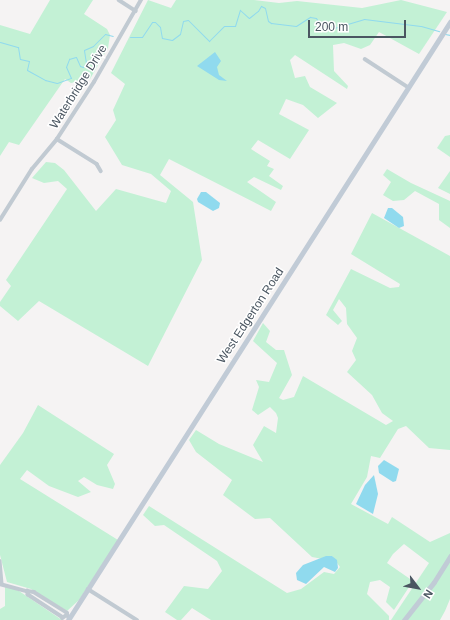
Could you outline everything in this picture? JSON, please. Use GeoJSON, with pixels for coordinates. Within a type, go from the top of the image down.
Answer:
{"type":"FeatureCollection","features":[{"type":"Feature","properties":{"kind":"street"},"geometry":{"type":"LineString","coordinates":[[119,0],[136,11]]}},
{"type":"Feature","properties":{"kind":"street","name":"Waterbridge Drive"},"geometry":{"type":"LineString","coordinates":[[0,220],[32,169],[58,139],[136,11],[141,0]]}},
{"type":"Feature","properties":{"kind":"street","name":"West Edgerton Road"},"geometry":{"type":"LineString","coordinates":[[68,618],[450,22]]}},
{"type":"Feature","properties":{"kind":"street"},"geometry":{"type":"LineString","coordinates":[[364,59],[408,87]]}},
{"type":"Feature","properties":{"kind":"street"},"geometry":{"type":"LineString","coordinates":[[58,139],[97,164],[101,171]]}},
{"type":"Feature","properties":{"kind":"street"},"geometry":{"type":"LineString","coordinates":[[404,620],[434,582],[450,556]]}},
{"type":"Feature","properties":{"kind":"street"},"geometry":{"type":"LineString","coordinates":[[0,561],[1,584],[34,592],[67,613],[68,618]]}},
{"type":"Feature","properties":{"kind":"street"},"geometry":{"type":"LineString","coordinates":[[88,589],[137,620]]}},
{"type":"Feature","properties":{"kind":"green space"},"geometry":{"type":"Polygon","coordinates":[[[50,0],[93,0],[84,14],[107,29],[110,35],[108,48],[90,79],[71,83],[65,79],[19,145],[9,142],[0,156],[0,25],[30,34],[50,0]]]}},
{"type":"Feature","properties":{"kind":"green space"},"geometry":{"type":"Polygon","coordinates":[[[148,0],[171,8],[176,0],[254,0],[279,3],[297,1],[362,8],[401,0],[447,12],[419,54],[379,32],[370,45],[361,49],[344,43],[333,45],[334,71],[348,86],[347,89],[295,55],[290,60],[295,78],[305,76],[310,87],[337,103],[318,118],[303,105],[286,99],[279,114],[309,130],[290,159],[258,140],[251,149],[270,161],[267,166],[274,169],[269,176],[283,186],[281,190],[254,177],[247,182],[276,202],[271,211],[169,159],[160,175],[193,202],[202,260],[148,366],[39,301],[18,321],[0,306],[0,302],[11,286],[6,280],[67,189],[58,181],[44,183],[32,178],[46,162],[55,163],[64,170],[96,211],[116,189],[166,203],[171,191],[151,174],[122,165],[105,137],[116,120],[113,110],[125,84],[111,73],[148,0]]]}},
{"type":"Feature","properties":{"kind":"green space"},"geometry":{"type":"Polygon","coordinates":[[[450,135],[450,157],[437,148],[445,136],[450,135]]]}},
{"type":"Feature","properties":{"kind":"green space"},"geometry":{"type":"Polygon","coordinates":[[[387,169],[411,183],[450,201],[450,228],[439,220],[439,204],[415,191],[404,200],[393,201],[383,195],[391,182],[383,175],[387,169]]]}},
{"type":"Feature","properties":{"kind":"green space"},"geometry":{"type":"Polygon","coordinates":[[[450,171],[450,194],[438,188],[450,171]]]}},
{"type":"Feature","properties":{"kind":"green space"},"geometry":{"type":"Polygon","coordinates":[[[372,213],[450,256],[450,450],[429,448],[406,426],[398,429],[380,458],[371,456],[367,477],[351,504],[388,524],[392,517],[430,542],[450,533],[450,599],[445,611],[440,620],[391,620],[429,563],[404,544],[393,554],[387,563],[413,581],[394,610],[386,602],[390,587],[380,580],[370,582],[367,594],[389,616],[389,620],[211,620],[192,608],[181,620],[177,620],[165,612],[184,586],[208,589],[222,571],[217,561],[164,525],[155,526],[143,515],[149,506],[287,593],[301,589],[324,572],[334,574],[340,567],[332,556],[323,559],[312,557],[270,518],[255,519],[223,495],[232,480],[196,452],[189,440],[196,430],[219,444],[263,462],[253,445],[264,426],[276,433],[278,418],[276,413],[270,407],[258,415],[252,410],[259,387],[256,380],[269,382],[277,363],[253,341],[263,323],[270,331],[266,342],[276,350],[284,350],[292,375],[279,398],[283,400],[294,397],[303,376],[386,425],[393,421],[382,413],[372,395],[347,372],[356,360],[352,351],[357,338],[347,324],[346,308],[339,299],[333,310],[342,321],[338,325],[326,315],[351,269],[390,288],[399,287],[400,284],[351,254],[372,213]]]}},
{"type":"Feature","properties":{"kind":"green space"},"geometry":{"type":"Polygon","coordinates":[[[38,405],[114,454],[107,465],[115,484],[113,489],[97,485],[84,477],[78,481],[91,492],[78,497],[49,486],[27,470],[20,479],[118,540],[79,600],[67,611],[31,589],[7,582],[0,555],[0,465],[23,433],[38,405]]]}},
{"type":"Feature","properties":{"kind":"green space"},"geometry":{"type":"Polygon","coordinates":[[[5,586],[19,591],[62,620],[0,620],[0,609],[5,606],[5,586]]]}},
{"type":"Feature","properties":{"kind":"water"},"geometry":{"type":"Polygon","coordinates":[[[215,52],[221,61],[217,67],[219,75],[227,81],[219,80],[197,66],[215,52]]]}},
{"type":"Feature","properties":{"kind":"water"},"geometry":{"type":"Polygon","coordinates":[[[201,192],[206,192],[220,203],[219,208],[213,211],[198,202],[197,199],[201,192]]]}},
{"type":"Feature","properties":{"kind":"water"},"geometry":{"type":"Polygon","coordinates":[[[388,208],[392,208],[403,217],[404,226],[399,228],[384,218],[388,208]]]}},
{"type":"Feature","properties":{"kind":"water"},"geometry":{"type":"Polygon","coordinates":[[[384,460],[399,469],[396,481],[393,482],[379,473],[378,466],[384,460]]]}},
{"type":"Feature","properties":{"kind":"water"},"geometry":{"type":"Polygon","coordinates":[[[374,475],[378,494],[373,514],[356,504],[365,485],[374,475]]]}},
{"type":"Feature","properties":{"kind":"water"},"geometry":{"type":"Polygon","coordinates":[[[326,556],[332,556],[337,560],[338,568],[335,572],[324,567],[306,584],[297,580],[296,573],[303,565],[326,556]]]}},
{"type":"Feature","properties":{"kind":"waterway"},"geometry":{"type":"LineString","coordinates":[[130,37],[142,37],[152,22],[155,22],[160,27],[162,38],[172,40],[180,34],[183,21],[188,20],[209,41],[224,26],[235,26],[240,10],[249,18],[258,11],[261,6],[265,8],[268,21],[271,23],[296,26],[310,17],[316,18],[324,31],[364,19],[421,26],[439,31]]}},
{"type":"Feature","properties":{"kind":"waterway"},"geometry":{"type":"LineString","coordinates":[[0,42],[18,47],[20,59],[29,61],[27,70],[45,80],[57,83],[71,78],[66,67],[69,59],[76,57],[80,66],[83,67],[86,63],[84,50],[93,46],[105,34],[113,36]]}},
{"type":"Feature","properties":{"kind":"waterway"},"geometry":{"type":"LineString","coordinates":[[445,34],[450,35]]}}]}
